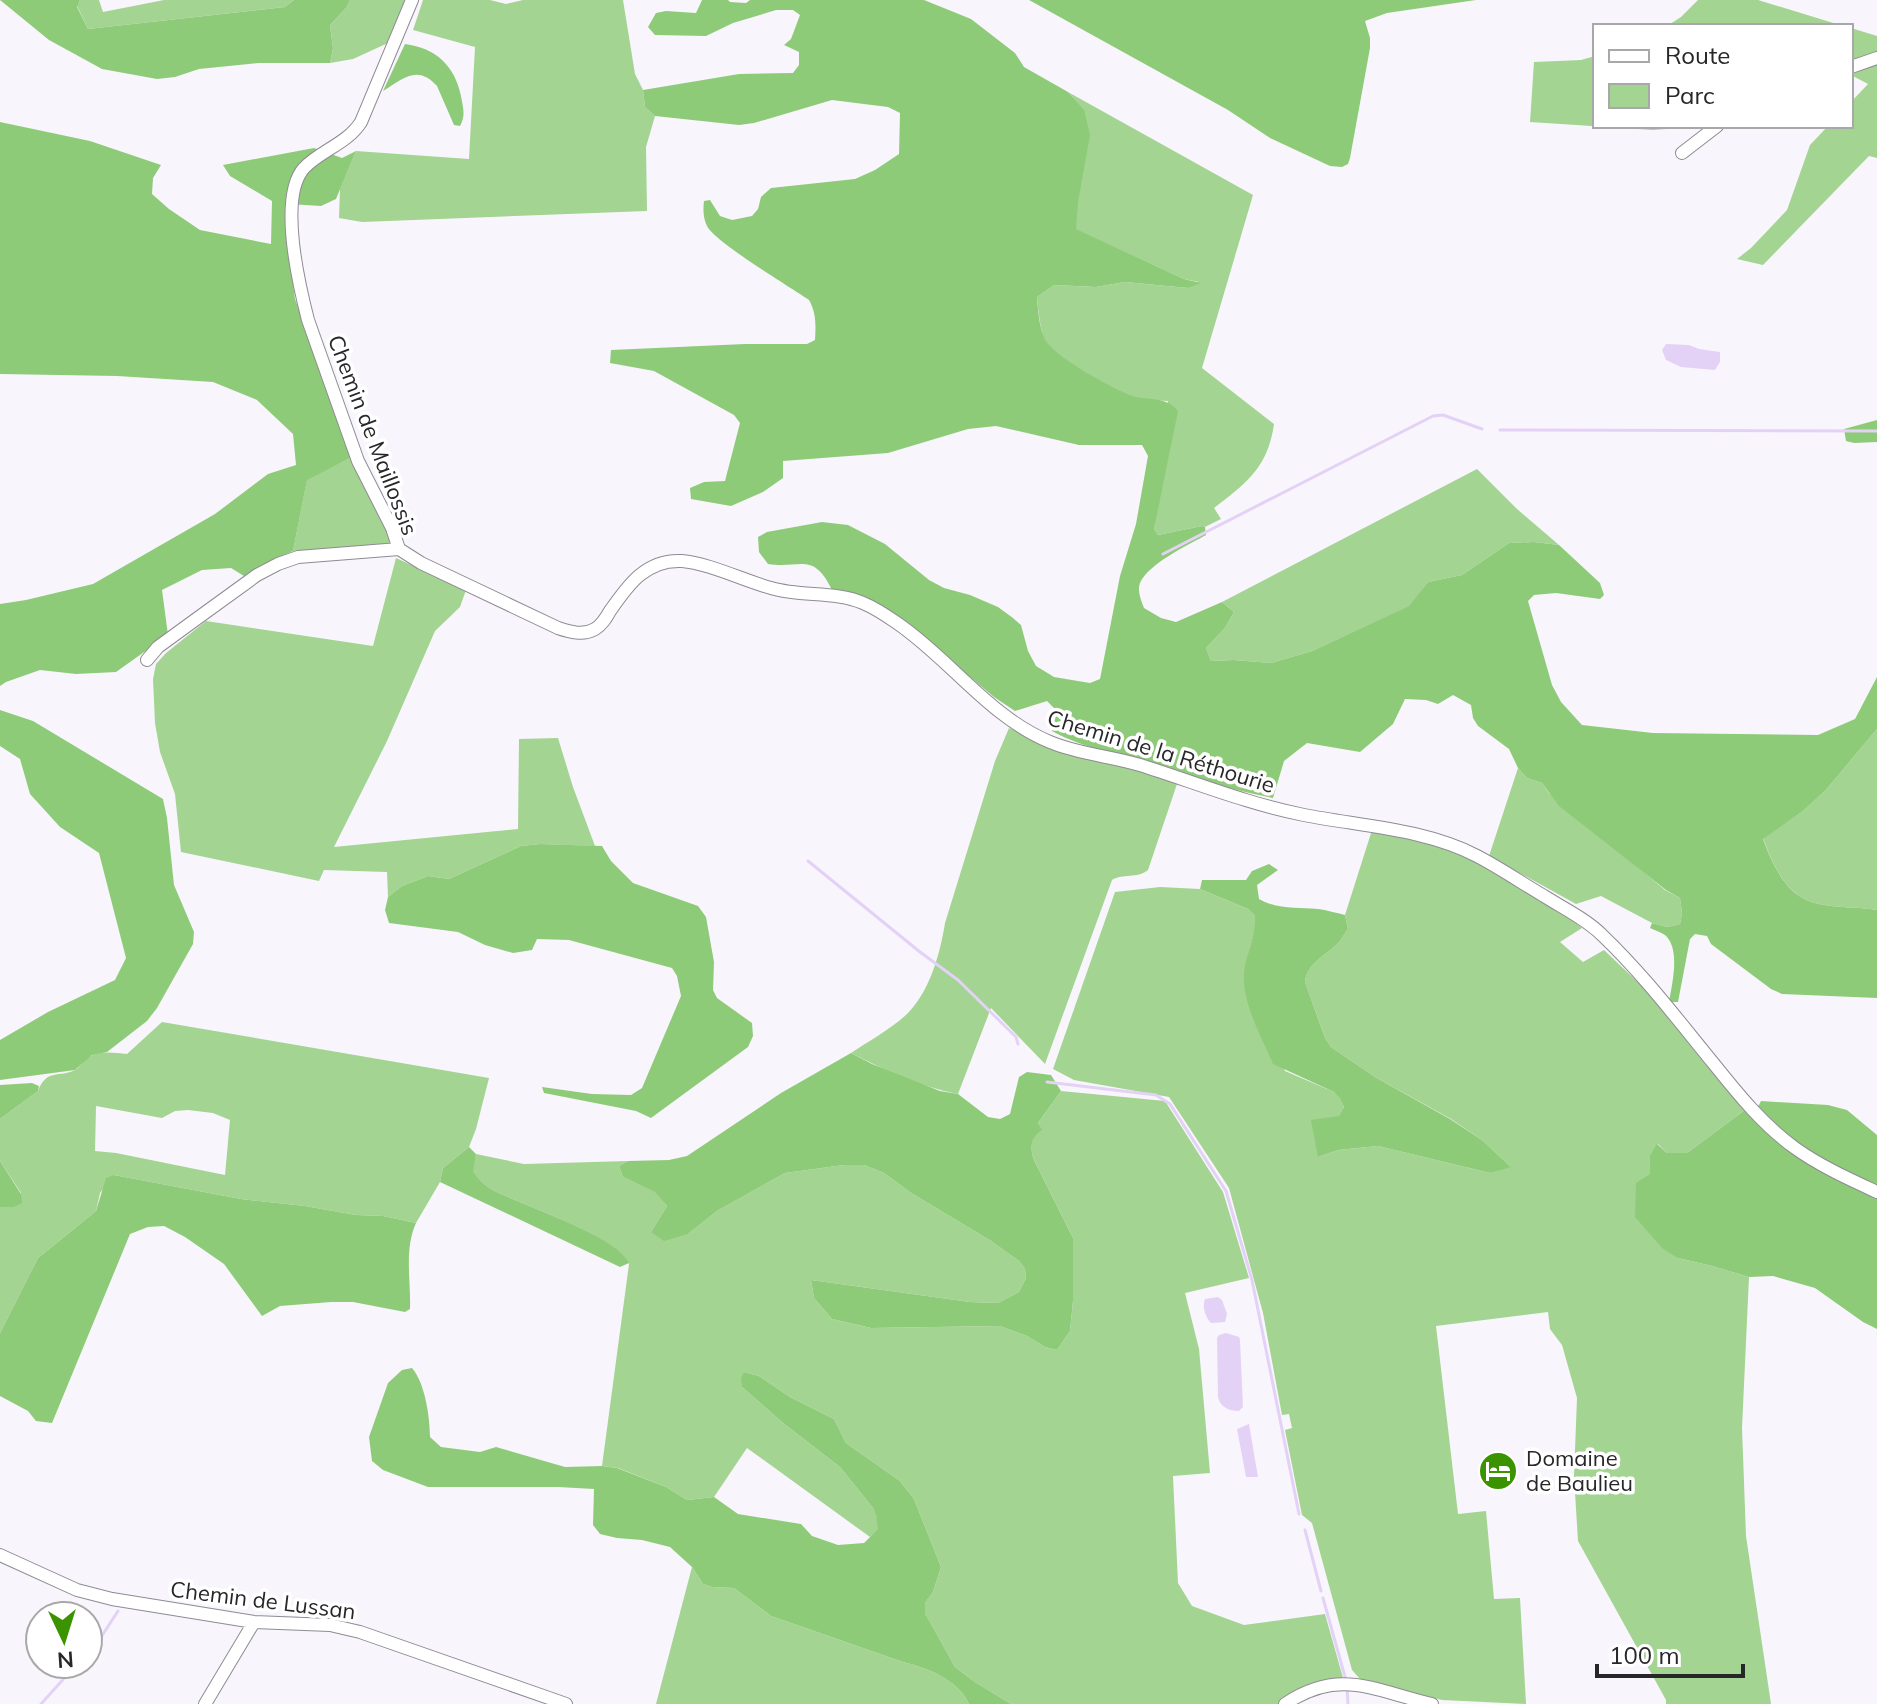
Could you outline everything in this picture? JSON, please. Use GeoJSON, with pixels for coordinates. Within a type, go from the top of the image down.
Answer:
{"type":"FeatureCollection","features":[{"type":"Feature","properties":{"kind":"street","name":"Chemin de Maillossis"},"geometry":{"type":"LineString","coordinates":[[147,660],[158,647],[257,575],[278,564],[298,557],[399,549],[392,528],[358,461],[308,320],[291,213],[295,181],[302,171],[314,159],[349,137],[361,122],[412,0]]}},
{"type":"Feature","properties":{"kind":"street"},"geometry":{"type":"LineString","coordinates":[[1853,66],[1877,58]]}},
{"type":"Feature","properties":{"kind":"street"},"geometry":{"type":"LineString","coordinates":[[1682,153],[1714,128]]}},
{"type":"Feature","properties":{"kind":"street","name":"Chemin de la Réthourie"},"geometry":{"type":"LineString","coordinates":[[399,549],[421,563],[573,633],[594,630],[602,623],[627,586],[644,570],[682,561],[772,589],[861,602],[900,625],[995,708],[1046,740],[1101,757],[1134,763],[1286,811],[1437,840],[1467,851],[1571,912],[1599,932],[1650,987],[1748,1106],[1767,1124],[1810,1158],[1877,1192]]}},
{"type":"Feature","properties":{"kind":"street","name":"Chemin de Lussan"},"geometry":{"type":"LineString","coordinates":[[0,1555],[77,1590],[112,1599],[254,1622],[330,1625],[360,1632],[566,1704]]}},
{"type":"Feature","properties":{"kind":"street"},"geometry":{"type":"LineString","coordinates":[[205,1704],[254,1622]]}},
{"type":"Feature","properties":{"kind":"street"},"geometry":{"type":"LineString","coordinates":[[1285,1704],[1313,1689],[1352,1683],[1432,1704]]}},
{"type":"Feature","properties":{"kind":"green space"},"geometry":{"type":"Polygon","coordinates":[[[0,0],[80,0],[77,7],[88,29],[285,7],[294,0],[350,0],[330,25],[333,48],[330,63],[258,63],[199,69],[157,79],[102,69],[49,40],[0,0]]]}},
{"type":"Feature","properties":{"kind":"green space"},"geometry":{"type":"Polygon","coordinates":[[[80,0],[99,0],[103,12],[164,0],[294,0],[285,7],[88,29],[77,6],[80,0]]]}},
{"type":"Feature","properties":{"kind":"green space"},"geometry":{"type":"Polygon","coordinates":[[[350,0],[407,0],[388,43],[353,59],[330,63],[333,48],[330,25],[350,0]]]}},
{"type":"Feature","properties":{"kind":"green space"},"geometry":{"type":"Polygon","coordinates":[[[423,0],[490,0],[506,4],[523,0],[623,0],[635,74],[643,90],[645,107],[655,116],[646,147],[647,211],[362,222],[339,218],[340,189],[356,151],[469,159],[475,47],[413,30],[423,0]]]}},
{"type":"Feature","properties":{"kind":"green space"},"geometry":{"type":"Polygon","coordinates":[[[702,0],[746,3],[750,0],[924,0],[971,19],[1015,53],[1024,67],[1068,92],[1084,109],[1090,135],[1076,229],[1184,279],[1201,283],[1188,288],[1125,282],[1096,287],[1054,285],[1037,297],[1040,324],[1050,346],[1085,372],[1124,393],[1169,403],[1178,411],[1154,529],[1158,535],[1202,526],[1206,535],[1151,569],[1140,583],[1139,592],[1144,608],[1176,622],[1222,602],[1234,612],[1225,628],[1206,648],[1211,661],[1271,663],[1312,651],[1409,606],[1428,582],[1462,575],[1509,543],[1534,542],[1559,545],[1600,583],[1604,595],[1600,599],[1556,593],[1534,595],[1528,601],[1552,685],[1561,702],[1582,725],[1653,733],[1818,735],[1855,719],[1877,677],[1877,729],[1825,791],[1763,839],[1777,870],[1798,895],[1819,904],[1877,910],[1877,998],[1782,994],[1711,944],[1707,936],[1695,934],[1690,939],[1678,1002],[1669,1002],[1674,968],[1671,943],[1666,936],[1650,928],[1652,923],[1667,927],[1680,924],[1680,898],[1559,806],[1542,783],[1527,778],[1509,749],[1478,726],[1471,705],[1453,695],[1438,704],[1405,699],[1393,724],[1360,752],[1307,743],[1284,761],[1273,798],[1267,797],[1064,737],[1052,731],[1057,711],[1047,701],[1015,711],[906,623],[832,590],[819,570],[812,566],[768,564],[759,552],[758,537],[767,532],[822,522],[848,525],[885,544],[929,580],[998,607],[1013,618],[1021,625],[1036,666],[1054,677],[1090,683],[1100,679],[1120,576],[1136,524],[1148,456],[1142,445],[1079,445],[996,426],[968,429],[888,453],[783,461],[783,478],[763,492],[731,506],[691,499],[690,488],[704,482],[725,481],[740,423],[734,415],[654,371],[610,363],[611,350],[807,344],[815,340],[815,319],[809,300],[713,233],[705,220],[704,201],[710,200],[720,216],[732,220],[752,216],[758,209],[761,197],[771,188],[855,179],[899,154],[900,113],[888,107],[832,100],[739,125],[655,116],[645,107],[643,90],[739,74],[793,73],[799,65],[799,52],[784,45],[791,39],[800,15],[793,10],[776,10],[733,23],[706,36],[655,35],[648,27],[656,13],[696,13],[702,0]]]}},
{"type":"Feature","properties":{"kind":"green space"},"geometry":{"type":"Polygon","coordinates":[[[1029,0],[1476,0],[1387,13],[1365,21],[1370,48],[1350,158],[1348,164],[1342,167],[1330,166],[1270,138],[1228,110],[1029,0]]]}},
{"type":"Feature","properties":{"kind":"green space"},"geometry":{"type":"Polygon","coordinates":[[[1698,0],[1758,0],[1836,24],[1670,24],[1698,0]]]}},
{"type":"Feature","properties":{"kind":"green space"},"geometry":{"type":"Polygon","coordinates":[[[1853,29],[1877,36],[1877,52],[1853,60],[1853,29]]]}},
{"type":"Feature","properties":{"kind":"green space"},"geometry":{"type":"Polygon","coordinates":[[[405,44],[435,54],[449,67],[461,96],[463,115],[460,126],[454,125],[437,86],[430,79],[410,76],[383,91],[405,44]]]}},
{"type":"Feature","properties":{"kind":"green space"},"geometry":{"type":"Polygon","coordinates":[[[1593,57],[1593,126],[1530,122],[1534,62],[1593,57]]]}},
{"type":"Feature","properties":{"kind":"green space"},"geometry":{"type":"Polygon","coordinates":[[[1877,63],[1877,158],[1869,156],[1763,265],[1737,259],[1787,210],[1810,145],[1826,128],[1853,128],[1853,100],[1868,84],[1853,76],[1853,71],[1877,63]]]}},
{"type":"Feature","properties":{"kind":"green space"},"geometry":{"type":"Polygon","coordinates":[[[1068,92],[1253,195],[1202,368],[1274,424],[1261,463],[1246,482],[1214,508],[1221,519],[1205,527],[1158,535],[1154,529],[1168,401],[1136,397],[1101,381],[1060,355],[1043,336],[1037,297],[1054,285],[1096,287],[1125,282],[1188,288],[1199,282],[1184,279],[1075,229],[1084,109],[1068,92]]]}},
{"type":"Feature","properties":{"kind":"green space"},"geometry":{"type":"Polygon","coordinates":[[[0,122],[90,141],[161,165],[153,178],[152,194],[169,209],[200,230],[271,244],[272,201],[230,176],[223,165],[314,148],[342,158],[356,151],[336,199],[321,206],[289,204],[286,229],[295,299],[352,457],[307,480],[293,551],[244,576],[231,568],[202,570],[162,590],[168,635],[116,672],[76,674],[40,670],[0,686],[0,604],[93,584],[215,514],[268,474],[296,465],[293,434],[257,400],[213,382],[0,374],[0,122]]]}},
{"type":"Feature","properties":{"kind":"green space"},"geometry":{"type":"Polygon","coordinates":[[[1622,128],[1680,128],[1653,130],[1622,128]]]}},
{"type":"Feature","properties":{"kind":"green space"},"geometry":{"type":"Polygon","coordinates":[[[1877,420],[1877,442],[1846,441],[1844,429],[1877,420]]]}},
{"type":"Feature","properties":{"kind":"green space"},"geometry":{"type":"Polygon","coordinates":[[[352,457],[389,533],[389,545],[293,551],[307,479],[352,457]]]}},
{"type":"Feature","properties":{"kind":"green space"},"geometry":{"type":"Polygon","coordinates":[[[1477,469],[1559,545],[1509,543],[1462,575],[1428,582],[1410,606],[1312,651],[1271,663],[1211,661],[1206,648],[1225,628],[1234,612],[1222,602],[1477,469]]]}},
{"type":"Feature","properties":{"kind":"green space"},"geometry":{"type":"Polygon","coordinates":[[[396,558],[466,590],[460,607],[435,631],[387,741],[334,847],[518,829],[519,739],[558,738],[595,846],[521,846],[449,879],[428,876],[402,886],[388,897],[387,872],[324,870],[319,881],[181,852],[175,794],[160,752],[155,723],[153,679],[156,664],[206,621],[373,646],[396,558]]]}},
{"type":"Feature","properties":{"kind":"green space"},"geometry":{"type":"Polygon","coordinates":[[[0,710],[33,721],[163,799],[174,885],[194,932],[193,944],[157,1008],[147,1021],[107,1052],[92,1055],[75,1070],[0,1080],[0,1040],[48,1012],[115,980],[126,958],[99,853],[60,827],[30,794],[20,759],[0,746],[0,710]]]}},
{"type":"Feature","properties":{"kind":"green space"},"geometry":{"type":"Polygon","coordinates":[[[1009,728],[1178,781],[1148,870],[1112,880],[1045,1064],[991,1008],[958,1094],[903,1077],[851,1053],[907,1014],[928,983],[995,761],[1009,728]]]}},
{"type":"Feature","properties":{"kind":"green space"},"geometry":{"type":"Polygon","coordinates":[[[1877,729],[1877,910],[1808,901],[1783,879],[1763,838],[1803,811],[1825,791],[1877,729]]]}},
{"type":"Feature","properties":{"kind":"green space"},"geometry":{"type":"Polygon","coordinates":[[[1518,768],[1527,778],[1542,783],[1549,793],[1665,890],[1680,898],[1680,924],[1667,927],[1652,923],[1601,896],[1576,904],[1489,856],[1518,768]]]}},
{"type":"Feature","properties":{"kind":"green space"},"geometry":{"type":"Polygon","coordinates":[[[1372,830],[1454,850],[1564,914],[1582,928],[1560,942],[1583,962],[1604,950],[1645,989],[1745,1110],[1687,1153],[1667,1153],[1658,1144],[1650,1155],[1650,1174],[1678,1258],[1749,1277],[1742,1428],[1746,1536],[1771,1704],[1666,1704],[1578,1541],[1574,1476],[1577,1398],[1562,1345],[1550,1329],[1548,1312],[1436,1326],[1458,1514],[1486,1511],[1494,1599],[1520,1598],[1526,1704],[1442,1700],[1360,1679],[1352,1670],[1312,1523],[1302,1515],[1285,1430],[1292,1428],[1289,1414],[1282,1415],[1263,1313],[1229,1188],[1169,1097],[1074,1080],[1053,1069],[1115,892],[1160,887],[1200,889],[1256,915],[1245,966],[1285,1071],[1340,1097],[1344,1107],[1318,1157],[1338,1150],[1378,1146],[1490,1173],[1510,1166],[1482,1140],[1375,1077],[1331,1047],[1325,1038],[1305,982],[1314,964],[1340,941],[1348,929],[1345,915],[1372,830]]]}},
{"type":"Feature","properties":{"kind":"green space"},"geometry":{"type":"Polygon","coordinates":[[[521,846],[602,846],[611,861],[633,883],[698,906],[706,917],[714,962],[713,990],[717,998],[752,1023],[753,1036],[748,1047],[651,1118],[636,1111],[544,1093],[542,1087],[592,1094],[631,1095],[642,1088],[681,996],[672,968],[569,940],[537,939],[532,950],[513,953],[485,945],[458,932],[389,923],[385,910],[388,897],[402,886],[428,876],[449,879],[521,846]]]}},
{"type":"Feature","properties":{"kind":"green space"},"geometry":{"type":"Polygon","coordinates":[[[1269,864],[1278,870],[1257,885],[1259,899],[1281,906],[1345,915],[1348,929],[1340,941],[1314,964],[1305,982],[1331,1047],[1375,1077],[1482,1140],[1511,1167],[1490,1173],[1378,1146],[1338,1150],[1318,1157],[1311,1120],[1339,1116],[1344,1107],[1334,1092],[1273,1064],[1252,1016],[1245,990],[1245,965],[1255,915],[1248,909],[1200,889],[1202,880],[1246,880],[1252,871],[1269,864]]]}},
{"type":"Feature","properties":{"kind":"green space"},"geometry":{"type":"Polygon","coordinates":[[[162,1022],[489,1078],[469,1147],[443,1168],[440,1182],[416,1223],[383,1216],[241,1199],[114,1175],[100,1193],[96,1211],[38,1258],[0,1333],[0,1207],[14,1207],[21,1193],[0,1161],[0,1119],[38,1091],[49,1076],[75,1070],[87,1058],[98,1053],[127,1054],[162,1022]],[[96,1106],[95,1151],[225,1175],[230,1120],[213,1113],[188,1110],[175,1111],[162,1118],[96,1106]]]}},
{"type":"Feature","properties":{"kind":"green space"},"geometry":{"type":"Polygon","coordinates":[[[851,1053],[940,1091],[958,1094],[988,1117],[1000,1119],[1010,1114],[1019,1077],[1027,1072],[1051,1075],[1061,1091],[1038,1123],[1042,1130],[1035,1136],[1032,1147],[1034,1160],[1073,1238],[1070,1331],[1057,1350],[1000,1326],[871,1328],[832,1319],[814,1298],[811,1280],[970,1302],[998,1303],[1019,1292],[1026,1278],[1025,1269],[1019,1261],[991,1241],[884,1173],[864,1165],[785,1173],[717,1211],[688,1234],[664,1241],[651,1232],[667,1206],[655,1192],[623,1177],[619,1166],[628,1161],[669,1160],[687,1156],[781,1093],[851,1053]]]}},
{"type":"Feature","properties":{"kind":"green space"},"geometry":{"type":"Polygon","coordinates":[[[32,1083],[39,1086],[38,1091],[0,1119],[0,1085],[32,1083]]]}},
{"type":"Feature","properties":{"kind":"green space"},"geometry":{"type":"Polygon","coordinates":[[[1061,1091],[1165,1101],[1223,1192],[1249,1278],[1185,1293],[1199,1349],[1210,1473],[1173,1476],[1178,1583],[1192,1606],[1244,1625],[1325,1614],[1343,1678],[1309,1688],[1278,1704],[1011,1704],[955,1667],[925,1613],[925,1603],[933,1592],[941,1567],[914,1499],[900,1481],[846,1443],[834,1419],[790,1397],[759,1376],[744,1372],[742,1387],[840,1467],[873,1508],[879,1529],[870,1537],[747,1448],[714,1497],[687,1500],[666,1487],[618,1468],[602,1466],[629,1264],[621,1253],[606,1242],[491,1189],[472,1172],[476,1154],[524,1164],[628,1161],[619,1166],[623,1177],[656,1192],[667,1206],[651,1232],[688,1234],[717,1211],[785,1173],[864,1165],[884,1173],[991,1241],[1019,1261],[1025,1269],[1026,1278],[1019,1292],[998,1303],[970,1302],[811,1280],[814,1298],[832,1319],[871,1328],[1000,1326],[1057,1350],[1070,1331],[1073,1238],[1034,1160],[1032,1147],[1035,1136],[1041,1130],[1038,1123],[1061,1091]]]}},
{"type":"Feature","properties":{"kind":"green space"},"geometry":{"type":"Polygon","coordinates":[[[1761,1101],[1828,1105],[1847,1110],[1877,1135],[1877,1329],[1815,1288],[1773,1276],[1749,1277],[1678,1258],[1662,1248],[1635,1217],[1636,1183],[1650,1174],[1650,1155],[1657,1144],[1667,1153],[1687,1153],[1761,1101]]]}},
{"type":"Feature","properties":{"kind":"green space"},"geometry":{"type":"Polygon","coordinates":[[[469,1147],[476,1154],[473,1172],[488,1187],[588,1232],[621,1252],[629,1263],[620,1267],[440,1182],[443,1168],[469,1147]]]}},
{"type":"Feature","properties":{"kind":"green space"},"geometry":{"type":"Polygon","coordinates":[[[0,1161],[21,1194],[22,1203],[14,1207],[0,1207],[0,1161]]]}},
{"type":"Feature","properties":{"kind":"green space"},"geometry":{"type":"Polygon","coordinates":[[[114,1175],[241,1199],[383,1216],[416,1223],[409,1254],[410,1309],[405,1312],[353,1302],[331,1302],[280,1306],[262,1316],[224,1264],[164,1226],[148,1227],[130,1234],[52,1423],[36,1421],[28,1411],[0,1396],[0,1333],[38,1258],[96,1211],[106,1178],[114,1175]]]}},
{"type":"Feature","properties":{"kind":"green space"},"geometry":{"type":"Polygon","coordinates":[[[412,1368],[417,1374],[428,1410],[430,1437],[441,1447],[480,1452],[496,1447],[565,1467],[617,1468],[666,1487],[687,1500],[714,1497],[738,1514],[801,1524],[812,1536],[838,1545],[864,1543],[878,1529],[873,1508],[840,1467],[742,1387],[744,1372],[759,1376],[790,1397],[834,1419],[846,1443],[900,1481],[914,1499],[941,1567],[933,1592],[925,1603],[925,1613],[955,1667],[1011,1704],[969,1704],[958,1688],[932,1672],[771,1616],[734,1588],[703,1584],[692,1567],[670,1547],[600,1534],[593,1525],[594,1489],[428,1487],[383,1470],[372,1461],[369,1437],[388,1383],[402,1370],[412,1368]]]}},
{"type":"Feature","properties":{"kind":"green space"},"geometry":{"type":"Polygon","coordinates":[[[692,1567],[703,1584],[734,1588],[771,1616],[941,1676],[958,1688],[969,1704],[656,1704],[692,1567]]]}},
{"type":"Feature","properties":{"kind":"shaded area"},"geometry":{"type":"Polygon","coordinates":[[[1666,344],[1720,352],[1720,362],[1715,370],[1681,367],[1666,360],[1662,350],[1666,344]]]}},
{"type":"Feature","properties":{"kind":"shaded area"},"geometry":{"type":"Polygon","coordinates":[[[1218,1297],[1227,1314],[1225,1322],[1211,1323],[1204,1302],[1205,1299],[1218,1297]]]}},
{"type":"Feature","properties":{"kind":"shaded area"},"geometry":{"type":"Polygon","coordinates":[[[1226,1333],[1240,1340],[1243,1407],[1239,1411],[1226,1408],[1218,1397],[1217,1338],[1226,1333]]]}},
{"type":"Feature","properties":{"kind":"shaded area"},"geometry":{"type":"Polygon","coordinates":[[[1249,1424],[1258,1477],[1246,1477],[1237,1429],[1249,1424]]]}},
{"type":"Feature","properties":{"kind":"waterway"},"geometry":{"type":"LineString","coordinates":[[1163,554],[1433,416],[1443,415],[1482,429]]}},
{"type":"Feature","properties":{"kind":"waterway"},"geometry":{"type":"LineString","coordinates":[[1500,430],[1877,431]]}},
{"type":"Feature","properties":{"kind":"waterway"},"geometry":{"type":"LineString","coordinates":[[808,861],[958,980],[1016,1037],[1018,1044]]}},
{"type":"Feature","properties":{"kind":"waterway"},"geometry":{"type":"LineString","coordinates":[[1047,1082],[1156,1095],[1170,1104],[1226,1191],[1252,1280],[1299,1514]]}},
{"type":"Feature","properties":{"kind":"waterway"},"geometry":{"type":"LineString","coordinates":[[1305,1530],[1321,1591]]}},
{"type":"Feature","properties":{"kind":"waterway"},"geometry":{"type":"LineString","coordinates":[[1323,1598],[1345,1677]]}},
{"type":"Feature","properties":{"kind":"waterway"},"geometry":{"type":"LineString","coordinates":[[104,1633],[118,1611]]}},
{"type":"Feature","properties":{"kind":"waterway"},"geometry":{"type":"LineString","coordinates":[[41,1704],[63,1680]]}},
{"type":"Feature","properties":{"kind":"waterway"},"geometry":{"type":"LineString","coordinates":[[1347,1687],[1348,1704]]}},
{"type":"Feature","properties":{"kind":"place","name":"Domaine de Baulieu"},"geometry":{"type":"Point","coordinates":[1498,1471]}}]}
